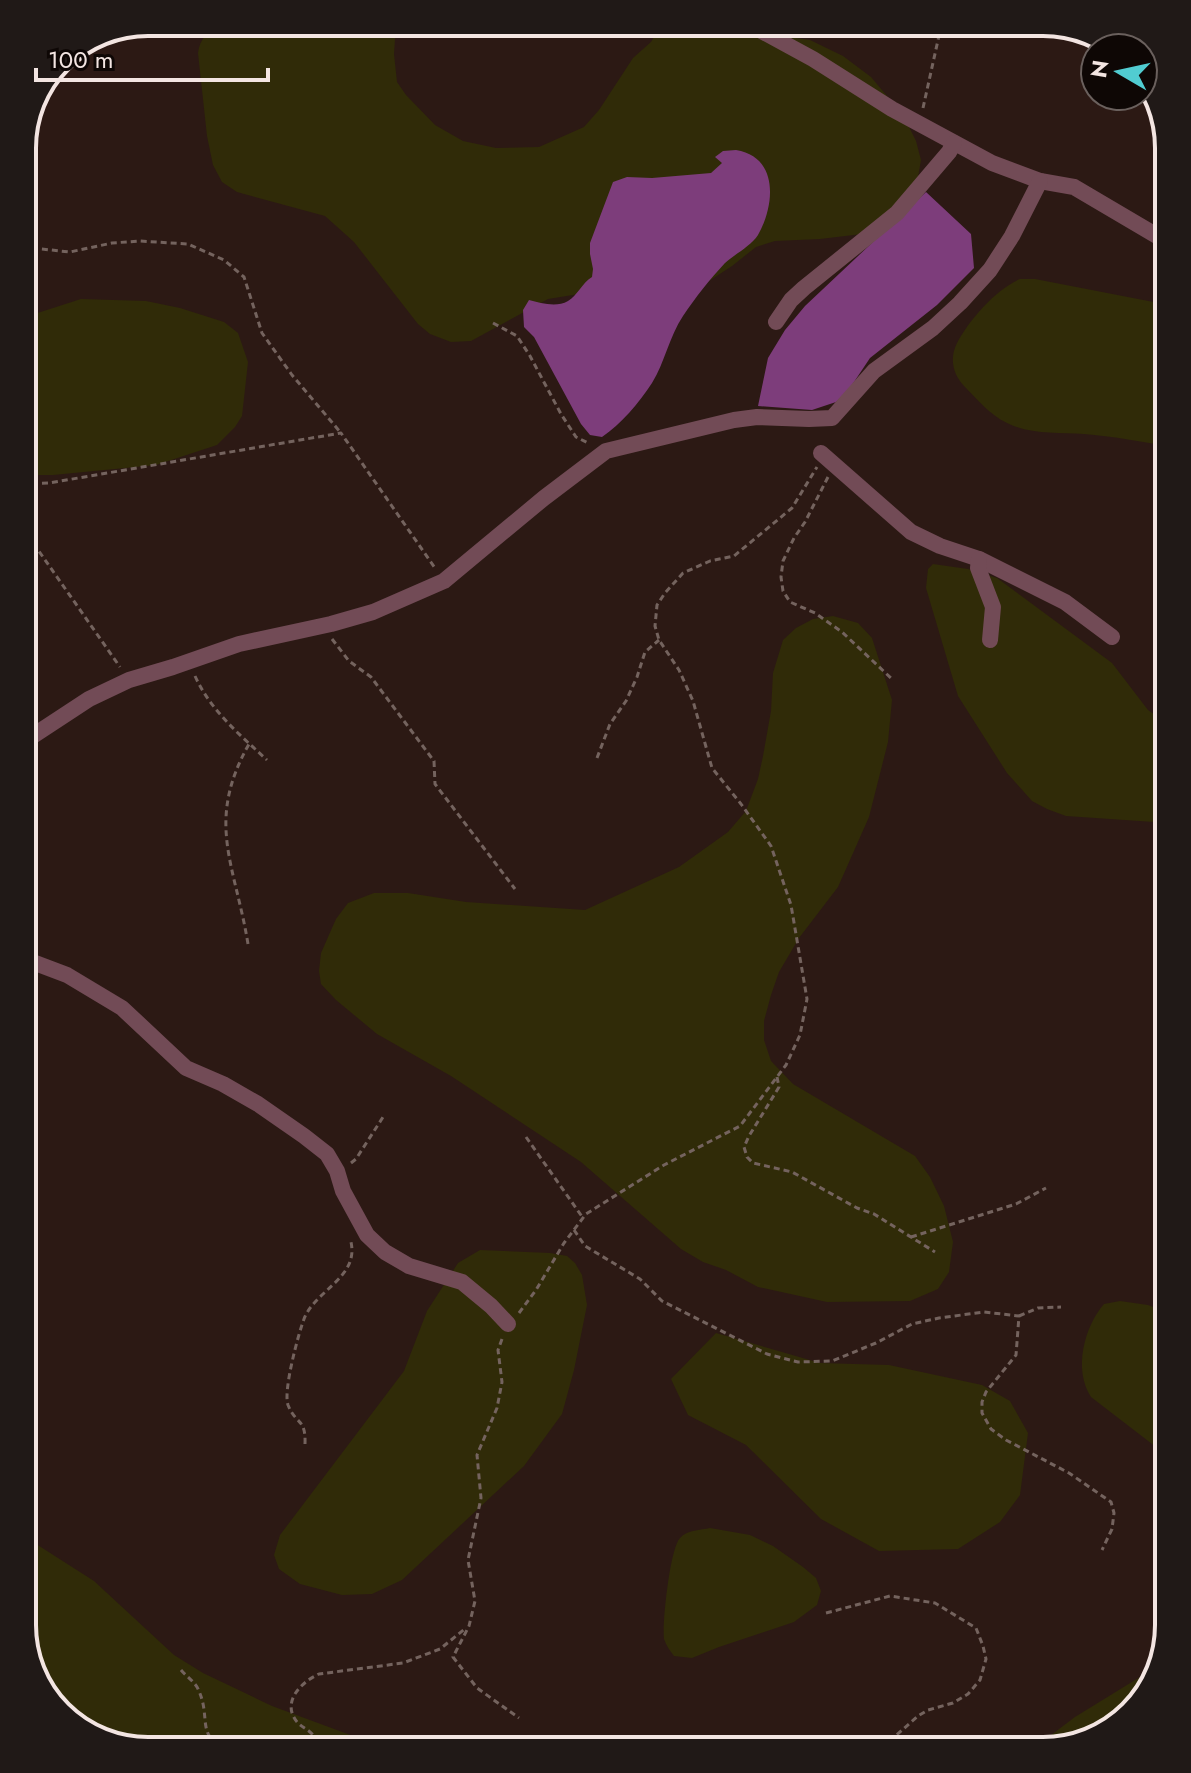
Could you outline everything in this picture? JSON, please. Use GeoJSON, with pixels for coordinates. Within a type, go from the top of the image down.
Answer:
{"type":"FeatureCollection","features":[{"type":"Feature","properties":{"kind":"street"},"geometry":{"type":"LineString","coordinates":[[771,36],[892,109],[992,163],[1040,181],[1074,187],[1155,235]]}},
{"type":"Feature","properties":{"kind":"street"},"geometry":{"type":"LineString","coordinates":[[776,322],[791,300],[804,288],[897,213],[954,143]]}},
{"type":"Feature","properties":{"kind":"street"},"geometry":{"type":"LineString","coordinates":[[36,734],[89,699],[129,680],[239,644],[373,612],[444,581],[606,451],[734,420],[757,417],[832,418],[874,371],[933,328],[990,270],[1012,236],[1040,181]]}},
{"type":"Feature","properties":{"kind":"street"},"geometry":{"type":"LineString","coordinates":[[828,458],[911,532],[979,559],[1065,602],[1112,637]]}},
{"type":"Feature","properties":{"kind":"street"},"geometry":{"type":"LineString","coordinates":[[979,559],[978,568],[993,607],[990,640]]}},
{"type":"Feature","properties":{"kind":"street"},"geometry":{"type":"LineString","coordinates":[[36,963],[67,975],[122,1008],[186,1068],[223,1084],[269,1112],[327,1154],[367,1235],[385,1252],[409,1266],[462,1282],[508,1324]]}},
{"type":"Feature","properties":{"kind":"path"},"geometry":{"type":"LineString","coordinates":[[916,122],[923,106],[939,36]]}},
{"type":"Feature","properties":{"kind":"path"},"geometry":{"type":"LineString","coordinates":[[36,248],[70,252],[140,241],[188,244],[224,260],[244,277],[262,333],[292,375],[341,433],[444,581]]}},
{"type":"Feature","properties":{"kind":"path"},"geometry":{"type":"LineString","coordinates":[[493,323],[517,336],[576,437],[606,451]]}},
{"type":"Feature","properties":{"kind":"path"},"geometry":{"type":"LineString","coordinates":[[36,483],[341,433]]}},
{"type":"Feature","properties":{"kind":"path"},"geometry":{"type":"LineString","coordinates":[[519,1718],[477,1688],[453,1657],[469,1626],[475,1601],[468,1560],[481,1498],[477,1455],[497,1408],[502,1382],[498,1350],[508,1324],[536,1290],[586,1214],[664,1165],[740,1126],[786,1065],[800,1035],[807,999],[791,905],[771,846],[712,768],[693,701],[679,670],[659,640],[655,626],[657,605],[683,573],[710,561],[734,556],[792,508],[828,458]]}},
{"type":"Feature","properties":{"kind":"path"},"geometry":{"type":"LineString","coordinates":[[828,458],[825,486],[783,561],[783,591],[790,602],[815,613],[842,632],[892,679]]}},
{"type":"Feature","properties":{"kind":"path"},"geometry":{"type":"LineString","coordinates":[[36,547],[129,680]]}},
{"type":"Feature","properties":{"kind":"path"},"geometry":{"type":"LineString","coordinates":[[326,625],[333,642],[349,661],[371,677],[434,761],[435,784],[515,889]]}},
{"type":"Feature","properties":{"kind":"path"},"geometry":{"type":"LineString","coordinates":[[597,758],[610,724],[626,701],[637,677],[645,652],[659,640]]}},
{"type":"Feature","properties":{"kind":"path"},"geometry":{"type":"LineString","coordinates":[[189,661],[203,693],[221,718],[267,760]]}},
{"type":"Feature","properties":{"kind":"path"},"geometry":{"type":"LineString","coordinates":[[248,944],[232,878],[225,823],[226,800],[239,761],[249,744]]}},
{"type":"Feature","properties":{"kind":"path"},"geometry":{"type":"LineString","coordinates":[[777,1077],[779,1087],[744,1147],[747,1157],[753,1163],[792,1172],[857,1208],[874,1214],[935,1252]]}},
{"type":"Feature","properties":{"kind":"path"},"geometry":{"type":"LineString","coordinates":[[337,1171],[356,1159],[385,1114]]}},
{"type":"Feature","properties":{"kind":"path"},"geometry":{"type":"LineString","coordinates":[[526,1137],[583,1218]]}},
{"type":"Feature","properties":{"kind":"path"},"geometry":{"type":"LineString","coordinates":[[911,1237],[1016,1204],[1046,1188]]}},
{"type":"Feature","properties":{"kind":"path"},"geometry":{"type":"LineString","coordinates":[[574,1230],[585,1246],[640,1279],[662,1301],[767,1354],[798,1362],[832,1361],[912,1324],[939,1318],[984,1312],[1019,1316],[1038,1308],[1061,1307]]}},
{"type":"Feature","properties":{"kind":"path"},"geometry":{"type":"LineString","coordinates":[[305,1444],[306,1429],[287,1403],[287,1385],[305,1317],[312,1304],[340,1278],[351,1262],[353,1247],[350,1237]]}},
{"type":"Feature","properties":{"kind":"path"},"geometry":{"type":"LineString","coordinates":[[1019,1316],[1016,1355],[986,1392],[982,1413],[991,1429],[1006,1440],[1069,1473],[1111,1502],[1114,1513],[1112,1529],[1102,1550]]}},
{"type":"Feature","properties":{"kind":"path"},"geometry":{"type":"LineString","coordinates":[[826,1613],[890,1596],[935,1603],[976,1628],[986,1659],[980,1680],[968,1694],[953,1703],[928,1710],[894,1737]]}},
{"type":"Feature","properties":{"kind":"path"},"geometry":{"type":"LineString","coordinates":[[314,1737],[296,1721],[291,1706],[297,1690],[307,1680],[319,1674],[403,1663],[440,1649],[469,1626]]}},
{"type":"Feature","properties":{"kind":"path"},"geometry":{"type":"LineString","coordinates":[[181,1670],[198,1687],[209,1737]]}},
{"type":"Feature","properties":{"kind":"shaded area"},"geometry":{"type":"Polygon","coordinates":[[[205,36],[396,36],[394,54],[397,82],[406,95],[435,125],[463,141],[496,148],[539,147],[584,127],[633,58],[654,36],[782,36],[810,40],[843,56],[871,77],[903,115],[916,141],[921,160],[918,177],[887,231],[775,241],[756,247],[683,298],[579,294],[548,299],[471,341],[451,342],[430,334],[418,324],[354,242],[325,216],[237,192],[222,182],[213,165],[207,136],[198,53],[205,36]]]}},
{"type":"Feature","properties":{"kind":"shaded area"},"geometry":{"type":"Polygon","coordinates":[[[736,150],[750,154],[760,162],[770,184],[768,210],[758,235],[725,263],[693,302],[678,324],[647,391],[602,437],[590,435],[534,337],[524,327],[523,310],[529,300],[554,305],[568,301],[592,277],[590,243],[613,182],[627,177],[711,173],[722,163],[715,157],[723,151],[736,150]]]}},
{"type":"Feature","properties":{"kind":"shaded area"},"geometry":{"type":"Polygon","coordinates":[[[926,192],[971,234],[974,268],[937,305],[870,358],[850,388],[836,402],[812,410],[758,406],[768,358],[785,330],[805,306],[926,192]]]}},
{"type":"Feature","properties":{"kind":"shaded area"},"geometry":{"type":"Polygon","coordinates":[[[1020,279],[1035,279],[1155,302],[1155,444],[1016,427],[995,416],[965,387],[954,366],[953,355],[957,343],[984,306],[1020,279]]]}},
{"type":"Feature","properties":{"kind":"shaded area"},"geometry":{"type":"Polygon","coordinates":[[[81,299],[146,301],[224,322],[238,333],[248,362],[242,416],[217,445],[156,465],[36,475],[36,313],[81,299]]]}},
{"type":"Feature","properties":{"kind":"shaded area"},"geometry":{"type":"Polygon","coordinates":[[[933,564],[968,569],[997,578],[1112,663],[1155,715],[1155,822],[1066,816],[1032,801],[1007,773],[958,696],[926,588],[928,569],[933,564]]]}},
{"type":"Feature","properties":{"kind":"shaded area"},"geometry":{"type":"Polygon","coordinates":[[[833,616],[858,623],[872,638],[892,700],[888,742],[869,817],[838,887],[799,938],[779,972],[764,1021],[764,1040],[771,1061],[793,1084],[915,1156],[930,1177],[944,1206],[953,1242],[949,1272],[938,1289],[910,1301],[827,1302],[758,1287],[703,1262],[681,1249],[581,1162],[451,1076],[377,1034],[321,984],[319,971],[321,953],[336,919],[348,903],[374,893],[408,893],[466,902],[585,910],[679,867],[728,832],[746,811],[763,756],[771,711],[773,673],[783,640],[813,619],[833,616]]]}},
{"type":"Feature","properties":{"kind":"shaded area"},"geometry":{"type":"Polygon","coordinates":[[[480,1250],[567,1256],[582,1275],[587,1305],[562,1414],[524,1466],[402,1580],[372,1594],[342,1595],[300,1584],[279,1569],[274,1555],[280,1535],[404,1371],[427,1311],[458,1263],[480,1250]]]}},
{"type":"Feature","properties":{"kind":"shaded area"},"geometry":{"type":"Polygon","coordinates":[[[1120,1301],[1155,1308],[1155,1446],[1091,1397],[1086,1386],[1083,1349],[1091,1324],[1104,1304],[1120,1301]]]}},
{"type":"Feature","properties":{"kind":"shaded area"},"geometry":{"type":"Polygon","coordinates":[[[716,1333],[820,1363],[889,1365],[982,1385],[1010,1401],[1028,1433],[1020,1495],[1000,1522],[958,1549],[879,1551],[821,1519],[746,1445],[688,1415],[671,1379],[716,1333]]]}},
{"type":"Feature","properties":{"kind":"shaded area"},"geometry":{"type":"Polygon","coordinates":[[[710,1528],[750,1535],[773,1546],[816,1578],[821,1591],[817,1605],[794,1622],[692,1658],[674,1656],[665,1641],[664,1631],[676,1545],[683,1535],[710,1528]]]}},
{"type":"Feature","properties":{"kind":"shaded area"},"geometry":{"type":"Polygon","coordinates":[[[36,1544],[94,1581],[174,1655],[203,1673],[272,1706],[356,1737],[141,1737],[105,1728],[80,1714],[51,1681],[40,1654],[36,1625],[36,1544]]]}},
{"type":"Feature","properties":{"kind":"shaded area"},"geometry":{"type":"Polygon","coordinates":[[[1143,1674],[1122,1704],[1099,1722],[1072,1733],[1049,1737],[1075,1717],[1143,1674]]]}}]}
